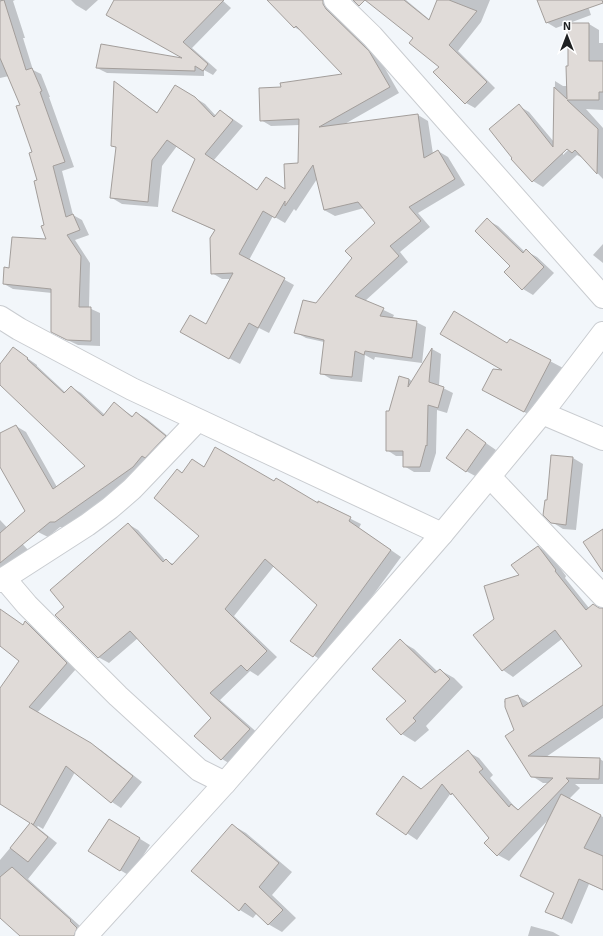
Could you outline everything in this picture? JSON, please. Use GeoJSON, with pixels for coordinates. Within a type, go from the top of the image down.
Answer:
{"type":"FeatureCollection","features":[{"type":"Feature","properties":{"kind":"street"},"geometry":{"type":"LineString","coordinates":[[335,0],[372,36],[603,297]]}},
{"type":"Feature","properties":{"kind":"street"},"geometry":{"type":"LineString","coordinates":[[0,317],[19,329],[132,389],[442,534]]}},
{"type":"Feature","properties":{"kind":"street"},"geometry":{"type":"LineString","coordinates":[[86,936],[226,783],[442,534],[542,413],[603,333]]}},
{"type":"Feature","properties":{"kind":"street"},"geometry":{"type":"LineString","coordinates":[[542,413],[603,439]]}},
{"type":"Feature","properties":{"kind":"street"},"geometry":{"type":"LineString","coordinates":[[198,420],[132,489],[110,508],[87,525],[2,580],[124,701],[199,770],[226,783]]}},
{"type":"Feature","properties":{"kind":"street"},"geometry":{"type":"LineString","coordinates":[[490,477],[603,596]]}},
{"type":"Feature","properties":{"kind":"building"},"geometry":{"type":"Polygon","coordinates":[[[4,0],[26,70],[32,68],[42,91],[40,92],[65,162],[53,166],[66,217],[73,214],[80,230],[67,235],[81,256],[79,307],[91,307],[91,341],[67,340],[51,332],[51,289],[3,284],[4,267],[9,268],[12,237],[46,239],[41,226],[44,225],[34,181],[37,180],[29,153],[32,152],[16,106],[20,105],[0,58],[0,1],[4,0]]]}},
{"type":"Feature","properties":{"kind":"building"},"geometry":{"type":"Polygon","coordinates":[[[114,0],[224,0],[183,42],[208,64],[203,71],[195,66],[195,71],[96,68],[101,44],[182,58],[106,15],[114,0]]]}},
{"type":"Feature","properties":{"kind":"building"},"geometry":{"type":"Polygon","coordinates":[[[267,0],[323,0],[323,4],[326,9],[369,51],[390,87],[319,127],[418,114],[424,158],[438,150],[455,179],[409,207],[421,221],[390,246],[399,256],[355,296],[384,308],[380,316],[417,321],[412,358],[365,351],[364,355],[355,351],[352,377],[320,374],[324,340],[294,333],[303,300],[316,303],[352,258],[345,251],[375,223],[358,202],[324,210],[313,165],[285,206],[285,201],[275,218],[263,211],[239,254],[285,278],[258,328],[249,323],[229,359],[180,332],[190,315],[206,324],[233,273],[211,274],[210,238],[215,230],[172,211],[195,159],[167,140],[152,160],[148,202],[110,198],[116,147],[111,146],[114,81],[157,113],[175,85],[195,97],[214,117],[220,110],[233,120],[205,154],[257,190],[266,177],[285,189],[284,164],[298,163],[299,119],[260,121],[259,88],[281,87],[280,83],[342,74],[296,26],[294,28],[267,0]]]}},
{"type":"Feature","properties":{"kind":"building"},"geometry":{"type":"Polygon","coordinates":[[[353,0],[365,0],[359,6],[353,0]]]}},
{"type":"Feature","properties":{"kind":"building"},"geometry":{"type":"Polygon","coordinates":[[[365,0],[404,0],[429,20],[437,0],[449,0],[477,11],[449,45],[487,82],[465,104],[433,72],[439,67],[409,43],[413,38],[365,0]]]}},
{"type":"Feature","properties":{"kind":"building"},"geometry":{"type":"Polygon","coordinates":[[[537,0],[602,0],[603,3],[546,23],[537,0]]]}},
{"type":"Feature","properties":{"kind":"building"},"geometry":{"type":"Polygon","coordinates":[[[568,23],[589,23],[589,61],[603,61],[603,92],[599,92],[599,100],[567,100],[598,129],[597,174],[575,150],[572,153],[567,149],[532,182],[511,159],[512,158],[489,129],[519,104],[553,147],[554,87],[567,99],[566,66],[568,66],[568,23]]]}},
{"type":"Feature","properties":{"kind":"building"},"geometry":{"type":"Polygon","coordinates":[[[487,218],[523,253],[526,249],[544,267],[522,290],[504,272],[510,266],[475,231],[487,218]]]}},
{"type":"Feature","properties":{"kind":"building"},"geometry":{"type":"Polygon","coordinates":[[[454,311],[507,343],[510,339],[551,360],[524,412],[482,390],[493,369],[502,370],[440,334],[454,311]]]}},
{"type":"Feature","properties":{"kind":"building"},"geometry":{"type":"Polygon","coordinates":[[[13,347],[28,358],[27,359],[64,393],[71,386],[103,416],[114,402],[132,417],[136,412],[166,436],[145,458],[142,456],[133,467],[55,522],[50,522],[0,563],[0,533],[25,511],[0,467],[0,433],[16,425],[53,489],[85,466],[0,385],[0,364],[13,347]]]}},
{"type":"Feature","properties":{"kind":"building"},"geometry":{"type":"Polygon","coordinates":[[[432,348],[429,382],[444,387],[438,408],[428,405],[427,446],[426,445],[420,467],[403,467],[403,451],[386,451],[386,411],[389,411],[399,376],[409,379],[408,387],[432,348]]]}},
{"type":"Feature","properties":{"kind":"building"},"geometry":{"type":"Polygon","coordinates":[[[467,429],[486,443],[466,472],[446,458],[467,429]]]}},
{"type":"Feature","properties":{"kind":"building"},"geometry":{"type":"Polygon","coordinates":[[[215,447],[274,481],[276,478],[318,503],[318,501],[351,517],[349,521],[391,550],[313,657],[290,641],[317,605],[265,559],[225,609],[267,651],[247,671],[241,665],[210,693],[250,729],[221,760],[194,736],[211,718],[130,631],[98,658],[55,615],[64,607],[50,590],[128,523],[163,562],[166,559],[172,565],[199,536],[154,498],[177,469],[182,473],[192,459],[204,467],[215,447]]]}},
{"type":"Feature","properties":{"kind":"building"},"geometry":{"type":"Polygon","coordinates":[[[551,455],[573,457],[566,525],[551,523],[543,515],[545,500],[547,500],[551,455]]]}},
{"type":"Feature","properties":{"kind":"building"},"geometry":{"type":"Polygon","coordinates":[[[603,529],[603,572],[583,542],[603,529]]]}},
{"type":"Feature","properties":{"kind":"building"},"geometry":{"type":"Polygon","coordinates":[[[538,546],[556,570],[555,571],[586,610],[593,604],[599,608],[603,608],[603,705],[528,756],[600,758],[599,779],[566,778],[569,781],[497,856],[484,843],[489,838],[452,793],[451,795],[442,784],[406,835],[376,814],[403,776],[421,789],[468,750],[483,769],[479,772],[509,807],[511,804],[518,810],[553,778],[531,777],[505,736],[514,730],[505,707],[505,699],[518,695],[523,707],[582,666],[555,630],[502,671],[473,635],[494,619],[484,586],[519,575],[511,565],[538,546]]]}},
{"type":"Feature","properties":{"kind":"building"},"geometry":{"type":"Polygon","coordinates":[[[0,609],[23,625],[25,621],[67,663],[29,707],[91,743],[133,776],[111,803],[66,766],[33,825],[48,837],[28,862],[10,848],[30,823],[0,804],[0,688],[19,661],[0,646],[0,609]]]}},
{"type":"Feature","properties":{"kind":"building"},"geometry":{"type":"Polygon","coordinates":[[[400,639],[435,673],[440,669],[450,679],[413,718],[416,721],[401,735],[386,719],[406,701],[372,669],[400,639]]]}},
{"type":"Feature","properties":{"kind":"building"},"geometry":{"type":"Polygon","coordinates":[[[561,794],[601,815],[584,848],[603,856],[603,890],[579,879],[562,919],[545,912],[554,893],[520,876],[561,794]]]}},
{"type":"Feature","properties":{"kind":"building"},"geometry":{"type":"Polygon","coordinates":[[[109,819],[140,838],[120,871],[88,851],[109,819]]]}},
{"type":"Feature","properties":{"kind":"building"},"geometry":{"type":"Polygon","coordinates":[[[232,824],[279,863],[259,887],[283,910],[268,925],[245,903],[239,911],[191,871],[232,824]]]}},
{"type":"Feature","properties":{"kind":"building"},"geometry":{"type":"Polygon","coordinates":[[[12,867],[71,920],[70,921],[77,928],[74,936],[20,936],[0,918],[0,877],[12,867]]]}}]}
